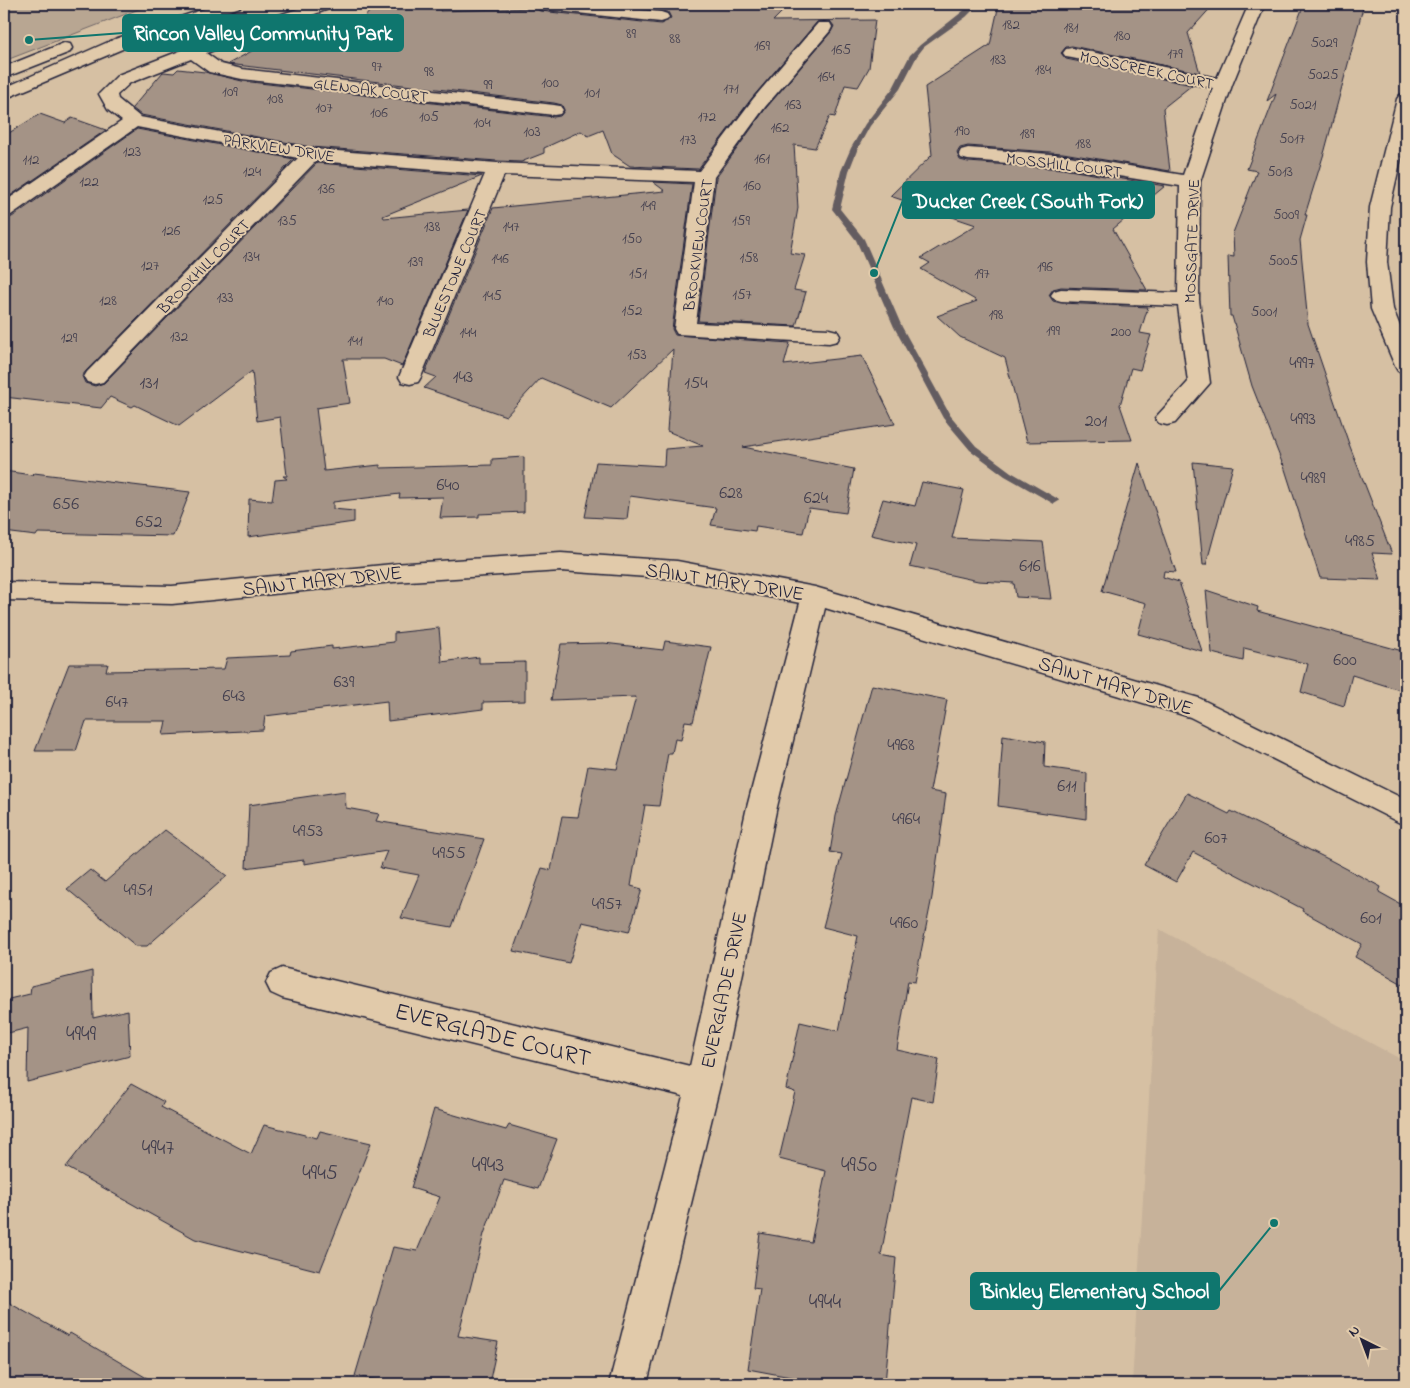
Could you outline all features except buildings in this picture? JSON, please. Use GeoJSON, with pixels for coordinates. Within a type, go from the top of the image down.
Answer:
{"type":"FeatureCollection","features":[{"type":"Feature","properties":{"kind":"street"},"geometry":{"type":"LineString","coordinates":[[4,94],[121,43],[234,4]]}},
{"type":"Feature","properties":{"kind":"street","name":"PARKVIEW DRIVE"},"geometry":{"type":"LineString","coordinates":[[328,4],[283,18],[124,79],[108,94],[110,102],[115,108],[134,121],[311,155],[497,169],[704,177]]}},
{"type":"Feature","properties":{"kind":"street"},"geometry":{"type":"LineString","coordinates":[[540,4],[661,17]]}},
{"type":"Feature","properties":{"kind":"street","name":"MOSSGATE DRIVE"},"geometry":{"type":"LineString","coordinates":[[1167,418],[1199,383],[1188,300],[1190,182],[1223,85],[1257,4]]}},
{"type":"Feature","properties":{"kind":"street","name":"BROOKVIEW COURT"},"geometry":{"type":"LineString","coordinates":[[824,27],[759,103],[704,177],[685,330],[829,336]]}},
{"type":"Feature","properties":{"kind":"street"},"geometry":{"type":"LineString","coordinates":[[4,73],[80,41]]}},
{"type":"Feature","properties":{"kind":"street","name":"GLENOAK COURT"},"geometry":{"type":"LineString","coordinates":[[193,52],[215,68],[242,74],[554,110]]}},
{"type":"Feature","properties":{"kind":"street","name":"MOSSCREEK COURT"},"geometry":{"type":"LineString","coordinates":[[1072,53],[1223,85]]}},
{"type":"Feature","properties":{"kind":"street"},"geometry":{"type":"LineString","coordinates":[[1406,99],[1380,207],[1377,262],[1382,309],[1406,366]]}},
{"type":"Feature","properties":{"kind":"street"},"geometry":{"type":"LineString","coordinates":[[4,211],[134,121]]}},
{"type":"Feature","properties":{"kind":"street","name":"MOSSHILL COURT"},"geometry":{"type":"LineString","coordinates":[[968,154],[1063,161],[1190,182]]}},
{"type":"Feature","properties":{"kind":"street","name":"BROOKHILL COURT"},"geometry":{"type":"LineString","coordinates":[[95,377],[311,155]]}},
{"type":"Feature","properties":{"kind":"street","name":"BLUESTONE COURT"},"geometry":{"type":"LineString","coordinates":[[410,378],[497,169]]}},
{"type":"Feature","properties":{"kind":"street"},"geometry":{"type":"LineString","coordinates":[[1061,294],[1188,300]]}},
{"type":"Feature","properties":{"kind":"street","name":"SAINT MARY DRIVE"},"geometry":{"type":"LineString","coordinates":[[4,591],[172,595],[393,573],[562,562],[677,570],[815,596],[1199,709],[1406,814]]}},
{"type":"Feature","properties":{"kind":"street","name":"EVERGLADE DRIVE"},"geometry":{"type":"LineString","coordinates":[[628,1384],[703,1085],[761,811],[815,596]]}},
{"type":"Feature","properties":{"kind":"street","name":"EVERGLADE COURT"},"geometry":{"type":"LineString","coordinates":[[282,983],[703,1085]]}},
{"type":"Feature","properties":{"kind":"shaded area"},"geometry":{"type":"Polygon","coordinates":[[[4,4],[152,4],[4,61],[4,4]]]}},
{"type":"Feature","properties":{"kind":"shaded area"},"geometry":{"type":"Polygon","coordinates":[[[1159,929],[1406,1062],[1406,1384],[1132,1384],[1159,929]]]}},
{"type":"Feature","properties":{"kind":"waterway"},"geometry":{"type":"LineString","coordinates":[[976,4],[922,46],[914,55],[897,89],[860,136],[845,171],[836,209],[860,239],[898,327],[946,416],[973,448],[1008,474],[1054,501]]}},
{"type":"Feature","properties":{"kind":"place","name":"Rincon Valley Community Park"},"geometry":{"type":"Point","coordinates":[29,40]}},
{"type":"Feature","properties":{"kind":"place","name":"Ducker Creek (South Fork)"},"geometry":{"type":"Point","coordinates":[874,273]}},
{"type":"Feature","properties":{"kind":"place","name":"Binkley Elementary School"},"geometry":{"type":"Point","coordinates":[1274,1223]}}]}
